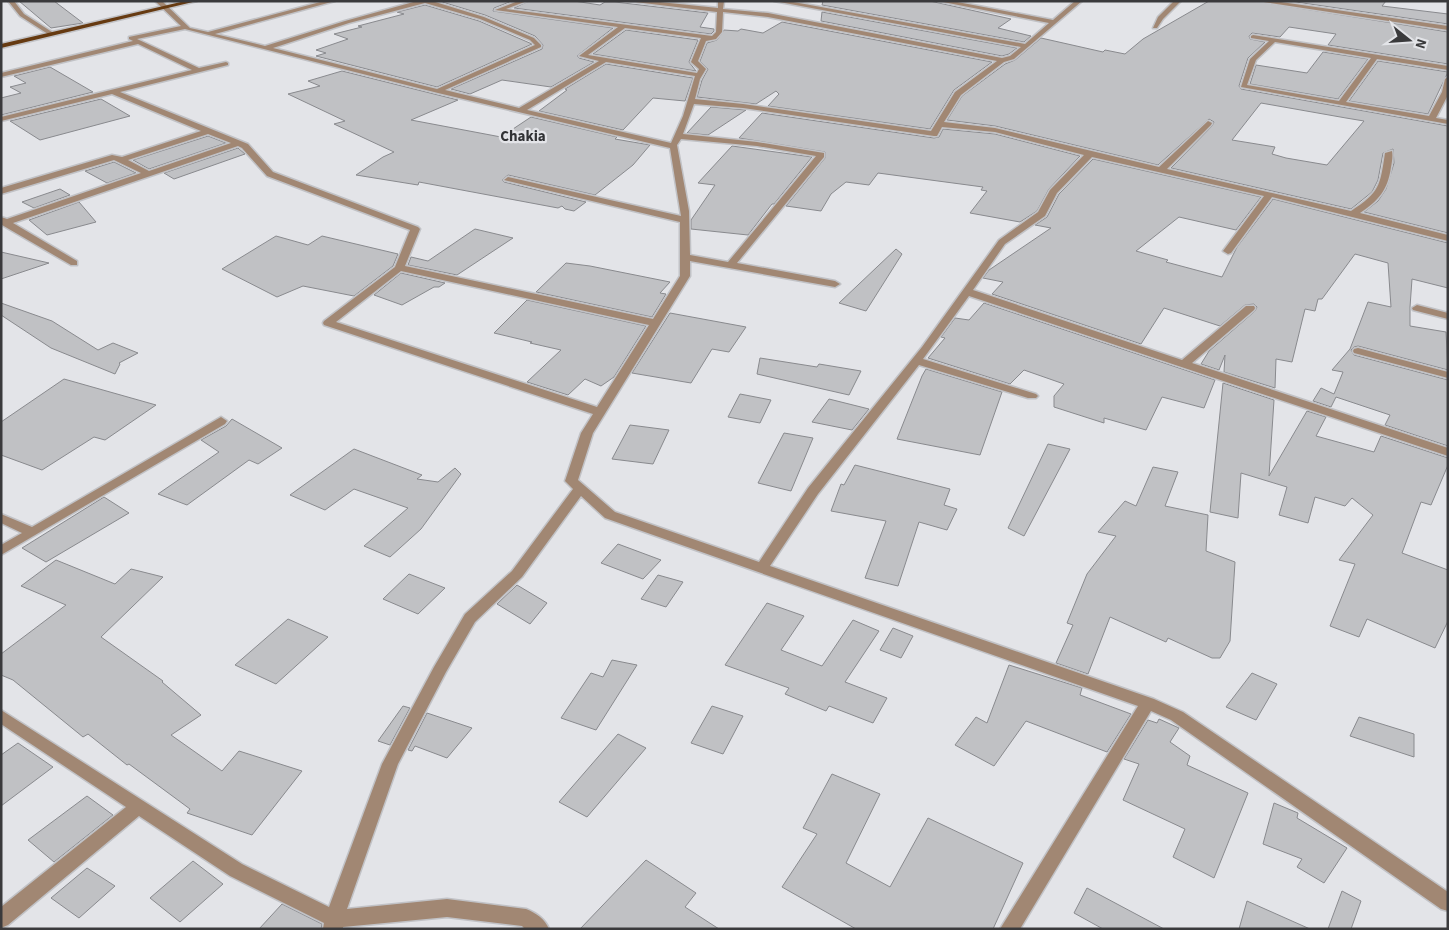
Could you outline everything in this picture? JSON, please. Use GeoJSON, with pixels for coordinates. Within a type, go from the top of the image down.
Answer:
{"type":"FeatureCollection","features":[{"type":"Feature","properties":{"kind":"main road"},"geometry":{"type":"LineString","coordinates":[[1,46],[161,5],[194,1]]}},
{"type":"Feature","properties":{"kind":"street"},"geometry":{"type":"LineString","coordinates":[[11,1],[22,15],[50,33]]}},
{"type":"Feature","properties":{"kind":"street"},"geometry":{"type":"LineString","coordinates":[[208,34],[332,1]]}},
{"type":"Feature","properties":{"kind":"street"},"geometry":{"type":"LineString","coordinates":[[266,48],[347,22],[425,1],[482,18],[532,39],[539,46],[438,91]]}},
{"type":"Feature","properties":{"kind":"street"},"geometry":{"type":"LineString","coordinates":[[524,1],[498,10],[714,38]]}},
{"type":"Feature","properties":{"kind":"street"},"geometry":{"type":"LineString","coordinates":[[630,1],[768,14],[1002,60],[1012,58],[1079,1]]}},
{"type":"Feature","properties":{"kind":"street"},"geometry":{"type":"LineString","coordinates":[[721,1],[722,10],[719,32],[714,38],[704,39],[694,62],[703,70],[699,75],[687,116],[676,141],[685,220],[685,276],[587,433],[571,481],[610,515],[1148,703],[1177,716],[1448,903]]}},
{"type":"Feature","properties":{"kind":"street"},"geometry":{"type":"LineString","coordinates":[[777,1],[1026,46]]}},
{"type":"Feature","properties":{"kind":"street"},"geometry":{"type":"LineString","coordinates":[[942,1],[1053,22]]}},
{"type":"Feature","properties":{"kind":"street"},"geometry":{"type":"LineString","coordinates":[[967,6],[976,1]]}},
{"type":"Feature","properties":{"kind":"street"},"geometry":{"type":"LineString","coordinates":[[1155,28],[1160,18],[1178,1]]}},
{"type":"Feature","properties":{"kind":"street"},"geometry":{"type":"LineString","coordinates":[[1260,1],[1290,3],[1448,28]]}},
{"type":"Feature","properties":{"kind":"street"},"geometry":{"type":"LineString","coordinates":[[161,5],[186,27],[208,34],[521,110],[676,141],[758,144],[821,155],[731,264]]}},
{"type":"Feature","properties":{"kind":"street"},"geometry":{"type":"LineString","coordinates":[[186,27],[131,38],[199,71]]}},
{"type":"Feature","properties":{"kind":"street"},"geometry":{"type":"LineString","coordinates":[[623,27],[582,56],[699,75]]}},
{"type":"Feature","properties":{"kind":"street"},"geometry":{"type":"LineString","coordinates":[[1253,37],[1448,68]]}},
{"type":"Feature","properties":{"kind":"street"},"geometry":{"type":"LineString","coordinates":[[1274,40],[1253,59],[1243,86],[1448,122]]}},
{"type":"Feature","properties":{"kind":"street"},"geometry":{"type":"LineString","coordinates":[[1,75],[139,42]]}},
{"type":"Feature","properties":{"kind":"street"},"geometry":{"type":"LineString","coordinates":[[1341,103],[1375,57]]}},
{"type":"Feature","properties":{"kind":"street"},"geometry":{"type":"LineString","coordinates":[[521,110],[605,60]]}},
{"type":"Feature","properties":{"kind":"street"},"geometry":{"type":"LineString","coordinates":[[690,101],[743,106],[934,134],[958,94],[1002,60]]}},
{"type":"Feature","properties":{"kind":"street"},"geometry":{"type":"LineString","coordinates":[[1,120],[226,64]]}},
{"type":"Feature","properties":{"kind":"street"},"geometry":{"type":"LineString","coordinates":[[1431,119],[1446,92],[1448,79]]}},
{"type":"Feature","properties":{"kind":"street"},"geometry":{"type":"LineString","coordinates":[[113,92],[245,146],[270,174],[415,229],[400,268],[328,323],[600,412]]}},
{"type":"Feature","properties":{"kind":"street"},"geometry":{"type":"LineString","coordinates":[[1161,170],[1208,123]]}},
{"type":"Feature","properties":{"kind":"street"},"geometry":{"type":"LineString","coordinates":[[939,124],[995,130],[1090,154],[1270,194],[1448,238]]}},
{"type":"Feature","properties":{"kind":"street"},"geometry":{"type":"LineString","coordinates":[[121,160],[208,131]]}},
{"type":"Feature","properties":{"kind":"street"},"geometry":{"type":"LineString","coordinates":[[3,221],[238,143]]}},
{"type":"Feature","properties":{"kind":"street"},"geometry":{"type":"LineString","coordinates":[[1353,214],[1374,200],[1385,184],[1389,153]]}},
{"type":"Feature","properties":{"kind":"street"},"geometry":{"type":"LineString","coordinates":[[762,568],[813,490],[917,362],[1002,242],[1042,214],[1053,192],[1090,154]]}},
{"type":"Feature","properties":{"kind":"street"},"geometry":{"type":"LineString","coordinates":[[1,191],[115,157],[149,174]]}},
{"type":"Feature","properties":{"kind":"street"},"geometry":{"type":"LineString","coordinates":[[508,180],[685,220]]}},
{"type":"Feature","properties":{"kind":"street"},"geometry":{"type":"LineString","coordinates":[[1228,251],[1270,194]]}},
{"type":"Feature","properties":{"kind":"street"},"geometry":{"type":"LineString","coordinates":[[3,221],[74,263]]}},
{"type":"Feature","properties":{"kind":"street"},"geometry":{"type":"LineString","coordinates":[[685,258],[731,264],[836,284]]}},
{"type":"Feature","properties":{"kind":"street"},"geometry":{"type":"LineString","coordinates":[[400,268],[655,323]]}},
{"type":"Feature","properties":{"kind":"street"},"geometry":{"type":"LineString","coordinates":[[968,292],[1448,452]]}},
{"type":"Feature","properties":{"kind":"street"},"geometry":{"type":"LineString","coordinates":[[1184,364],[1250,308]]}},
{"type":"Feature","properties":{"kind":"street"},"geometry":{"type":"LineString","coordinates":[[1418,308],[1448,316]]}},
{"type":"Feature","properties":{"kind":"street"},"geometry":{"type":"LineString","coordinates":[[1358,351],[1448,374]]}},
{"type":"Feature","properties":{"kind":"street"},"geometry":{"type":"LineString","coordinates":[[917,362],[1032,396]]}},
{"type":"Feature","properties":{"kind":"street"},"geometry":{"type":"LineString","coordinates":[[1,551],[221,421]]}},
{"type":"Feature","properties":{"kind":"street"},"geometry":{"type":"LineString","coordinates":[[334,924],[390,764],[439,671],[470,618],[517,574],[580,488]]}},
{"type":"Feature","properties":{"kind":"street"},"geometry":{"type":"LineString","coordinates":[[1,518],[32,532]]}},
{"type":"Feature","properties":{"kind":"street"},"geometry":{"type":"LineString","coordinates":[[1009,929],[1148,703]]}},
{"type":"Feature","properties":{"kind":"street"},"geometry":{"type":"LineString","coordinates":[[1,716],[236,870],[334,924],[447,908],[526,918],[540,929]]}},
{"type":"Feature","properties":{"kind":"street"},"geometry":{"type":"LineString","coordinates":[[1,919],[138,806]]}},
{"type":"Feature","properties":{"kind":"building"},"geometry":{"type":"Polygon","coordinates":[[[19,1],[54,1],[83,23],[51,28],[19,1]]]}},
{"type":"Feature","properties":{"kind":"building"},"geometry":{"type":"Polygon","coordinates":[[[439,1],[512,1],[494,8],[493,11],[613,28],[577,56],[594,62],[551,87],[502,80],[470,94],[451,89],[542,49],[543,45],[535,36],[485,15],[439,1]]]}},
{"type":"Feature","properties":{"kind":"building"},"geometry":{"type":"Polygon","coordinates":[[[529,1],[574,1],[600,5],[605,2],[615,2],[708,13],[700,27],[714,29],[714,31],[711,34],[514,8],[529,1]]]}},
{"type":"Feature","properties":{"kind":"building"},"geometry":{"type":"Polygon","coordinates":[[[823,1],[930,1],[1011,19],[998,28],[1031,36],[1024,42],[822,5],[823,1]]]}},
{"type":"Feature","properties":{"kind":"building"},"geometry":{"type":"Polygon","coordinates":[[[1209,1],[1255,1],[1448,32],[1448,64],[1328,45],[1336,34],[1289,27],[1280,37],[1252,33],[1249,36],[1250,39],[1265,42],[1248,58],[1239,86],[1241,89],[1448,126],[1448,233],[1364,212],[1378,201],[1386,189],[1394,163],[1393,149],[1383,153],[1378,180],[1372,192],[1351,209],[1171,168],[1212,126],[1214,122],[1209,119],[1158,165],[995,126],[947,120],[962,96],[1005,64],[1015,60],[1041,38],[1103,52],[1105,50],[1125,54],[1143,39],[1209,1]],[[1261,103],[1232,140],[1275,147],[1272,154],[1286,158],[1327,165],[1364,121],[1261,103]]]}},
{"type":"Feature","properties":{"kind":"building"},"geometry":{"type":"Polygon","coordinates":[[[1289,1],[1386,1],[1382,6],[1448,14],[1448,24],[1289,1]]]}},
{"type":"Feature","properties":{"kind":"building"},"geometry":{"type":"Polygon","coordinates":[[[425,5],[479,21],[532,44],[437,87],[316,56],[326,53],[316,50],[348,39],[334,34],[404,14],[397,12],[425,5]]]}},
{"type":"Feature","properties":{"kind":"building"},"geometry":{"type":"Polygon","coordinates":[[[822,12],[1017,48],[1009,54],[1002,56],[821,21],[822,12]]]}},
{"type":"Feature","properties":{"kind":"building"},"geometry":{"type":"Polygon","coordinates":[[[782,22],[992,62],[954,90],[930,129],[768,106],[779,94],[776,91],[756,104],[697,97],[702,80],[708,69],[700,61],[707,43],[717,40],[724,30],[738,31],[741,29],[763,33],[782,22]]]}},
{"type":"Feature","properties":{"kind":"building"},"geometry":{"type":"Polygon","coordinates":[[[626,30],[698,40],[689,62],[696,71],[593,54],[626,30]]]}},
{"type":"Feature","properties":{"kind":"building"},"geometry":{"type":"Polygon","coordinates":[[[1323,52],[1368,59],[1338,99],[1250,84],[1256,65],[1307,73],[1323,52]]]}},
{"type":"Feature","properties":{"kind":"building"},"geometry":{"type":"Polygon","coordinates":[[[1378,61],[1448,72],[1428,114],[1349,101],[1378,61]]]}},
{"type":"Feature","properties":{"kind":"building"},"geometry":{"type":"Polygon","coordinates":[[[606,64],[693,78],[685,101],[653,98],[623,130],[539,111],[567,90],[565,89],[606,64]]]}},
{"type":"Feature","properties":{"kind":"building"},"geometry":{"type":"Polygon","coordinates":[[[50,67],[93,92],[1,115],[1,98],[21,93],[10,87],[26,83],[14,76],[50,67]]]}},
{"type":"Feature","properties":{"kind":"building"},"geometry":{"type":"Polygon","coordinates":[[[342,71],[458,100],[411,120],[501,137],[531,117],[617,137],[615,139],[650,145],[633,165],[595,195],[508,175],[502,180],[586,202],[574,211],[565,209],[562,206],[558,208],[419,182],[418,185],[356,175],[394,152],[334,124],[345,121],[288,94],[320,86],[308,81],[342,71]]]}},
{"type":"Feature","properties":{"kind":"building"},"geometry":{"type":"Polygon","coordinates":[[[101,99],[130,116],[40,140],[10,121],[101,99]]]}},
{"type":"Feature","properties":{"kind":"building"},"geometry":{"type":"Polygon","coordinates":[[[711,107],[746,110],[708,135],[687,133],[711,107]]]}},
{"type":"Feature","properties":{"kind":"building"},"geometry":{"type":"Polygon","coordinates":[[[762,113],[934,138],[939,137],[943,129],[995,134],[1080,156],[1049,189],[1037,211],[1020,222],[970,213],[987,191],[981,190],[983,187],[878,173],[869,185],[846,182],[831,194],[821,211],[786,206],[825,158],[825,152],[739,138],[762,113]]]}},
{"type":"Feature","properties":{"kind":"building"},"geometry":{"type":"Polygon","coordinates":[[[208,136],[226,143],[149,169],[133,160],[208,136]]]}},
{"type":"Feature","properties":{"kind":"building"},"geometry":{"type":"Polygon","coordinates":[[[732,146],[812,157],[748,235],[691,229],[691,220],[715,185],[698,183],[732,146]]]}},
{"type":"Feature","properties":{"kind":"building"},"geometry":{"type":"Polygon","coordinates":[[[238,148],[245,154],[174,179],[164,173],[238,148]]]}},
{"type":"Feature","properties":{"kind":"building"},"geometry":{"type":"Polygon","coordinates":[[[1093,159],[1261,197],[1236,230],[1179,217],[1136,251],[1168,260],[1166,262],[1222,277],[1237,247],[1273,199],[1448,243],[1448,288],[1412,279],[1410,326],[1446,332],[1448,370],[1358,346],[1351,350],[1354,355],[1448,380],[1448,446],[1385,425],[1390,415],[1336,397],[1331,407],[1313,401],[1321,388],[1334,394],[1343,372],[1332,370],[1350,349],[1368,302],[1391,307],[1388,263],[1355,254],[1322,299],[1318,299],[1315,311],[1305,309],[1292,362],[1276,359],[1275,388],[1224,372],[1225,355],[1219,370],[1201,364],[1209,351],[1255,311],[1257,307],[1254,304],[1245,305],[1220,326],[1164,308],[1141,344],[992,294],[1003,282],[983,278],[989,270],[1051,228],[1035,225],[1047,217],[1059,194],[1093,159]]]}},
{"type":"Feature","properties":{"kind":"building"},"geometry":{"type":"Polygon","coordinates":[[[114,162],[136,173],[107,183],[85,171],[114,162]]]}},
{"type":"Feature","properties":{"kind":"building"},"geometry":{"type":"Polygon","coordinates":[[[60,189],[70,195],[34,208],[22,202],[60,189]]]}},
{"type":"Feature","properties":{"kind":"building"},"geometry":{"type":"Polygon","coordinates":[[[79,202],[96,222],[47,235],[29,220],[79,202]]]}},
{"type":"Feature","properties":{"kind":"building"},"geometry":{"type":"Polygon","coordinates":[[[475,229],[513,238],[457,275],[408,265],[411,257],[428,261],[475,229]]]}},
{"type":"Feature","properties":{"kind":"building"},"geometry":{"type":"Polygon","coordinates":[[[276,236],[308,245],[322,236],[398,254],[393,266],[354,296],[303,286],[277,297],[222,269],[276,236]]]}},
{"type":"Feature","properties":{"kind":"building"},"geometry":{"type":"Polygon","coordinates":[[[896,249],[902,254],[866,311],[839,303],[896,249]]]}},
{"type":"Feature","properties":{"kind":"building"},"geometry":{"type":"Polygon","coordinates":[[[1,252],[49,263],[1,279],[1,252]]]}},
{"type":"Feature","properties":{"kind":"building"},"geometry":{"type":"Polygon","coordinates":[[[566,263],[670,282],[660,293],[666,294],[652,317],[536,292],[566,263]]]}},
{"type":"Feature","properties":{"kind":"building"},"geometry":{"type":"Polygon","coordinates":[[[401,273],[445,283],[402,305],[374,295],[401,273]]]}},
{"type":"Feature","properties":{"kind":"building"},"geometry":{"type":"Polygon","coordinates":[[[527,300],[646,326],[614,377],[601,386],[585,379],[568,395],[527,382],[561,350],[494,333],[527,300]]]}},
{"type":"Feature","properties":{"kind":"building"},"geometry":{"type":"Polygon","coordinates":[[[1,303],[52,321],[98,350],[113,343],[138,353],[119,363],[115,374],[51,348],[1,315],[1,303]]]}},
{"type":"Feature","properties":{"kind":"building"},"geometry":{"type":"Polygon","coordinates":[[[984,303],[1215,380],[1204,408],[1162,397],[1146,430],[1104,418],[1104,423],[1054,407],[1054,396],[1064,384],[1024,370],[1010,384],[928,358],[945,338],[941,337],[955,318],[969,320],[984,303]]]}},
{"type":"Feature","properties":{"kind":"building"},"geometry":{"type":"Polygon","coordinates":[[[670,313],[746,327],[729,352],[712,349],[691,383],[632,373],[670,313]]]}},
{"type":"Feature","properties":{"kind":"building"},"geometry":{"type":"Polygon","coordinates":[[[760,358],[817,367],[819,364],[861,371],[849,395],[757,374],[760,358]]]}},
{"type":"Feature","properties":{"kind":"building"},"geometry":{"type":"Polygon","coordinates":[[[926,369],[1002,392],[980,455],[897,439],[926,369]]]}},
{"type":"Feature","properties":{"kind":"building"},"geometry":{"type":"Polygon","coordinates":[[[64,379],[156,405],[105,440],[94,437],[42,470],[1,455],[1,422],[64,379]]]}},
{"type":"Feature","properties":{"kind":"building"},"geometry":{"type":"Polygon","coordinates":[[[1223,383],[1274,400],[1269,476],[1307,411],[1326,417],[1316,436],[1374,452],[1381,436],[1448,458],[1448,465],[1431,505],[1421,502],[1402,553],[1448,570],[1448,621],[1435,648],[1367,619],[1359,637],[1330,626],[1355,564],[1339,560],[1373,515],[1352,498],[1345,506],[1315,497],[1308,523],[1279,515],[1287,487],[1241,473],[1238,518],[1210,512],[1223,383]]]}},
{"type":"Feature","properties":{"kind":"building"},"geometry":{"type":"Polygon","coordinates":[[[740,394],[771,400],[760,423],[728,417],[740,394]]]}},
{"type":"Feature","properties":{"kind":"building"},"geometry":{"type":"Polygon","coordinates":[[[829,399],[869,409],[852,430],[812,422],[829,399]]]}},
{"type":"Feature","properties":{"kind":"building"},"geometry":{"type":"Polygon","coordinates":[[[232,419],[282,448],[258,464],[249,460],[187,505],[158,494],[219,452],[201,440],[226,426],[232,419]]]}},
{"type":"Feature","properties":{"kind":"building"},"geometry":{"type":"Polygon","coordinates":[[[630,425],[669,430],[653,464],[612,459],[630,425]]]}},
{"type":"Feature","properties":{"kind":"building"},"geometry":{"type":"Polygon","coordinates":[[[784,433],[813,438],[791,491],[758,483],[784,433]]]}},
{"type":"Feature","properties":{"kind":"building"},"geometry":{"type":"Polygon","coordinates":[[[1048,444],[1070,449],[1024,536],[1008,528],[1048,444]]]}},
{"type":"Feature","properties":{"kind":"building"},"geometry":{"type":"Polygon","coordinates":[[[354,449],[422,475],[417,479],[438,482],[455,468],[461,474],[421,529],[390,557],[364,546],[408,508],[354,489],[325,510],[290,495],[354,449]]]}},
{"type":"Feature","properties":{"kind":"building"},"geometry":{"type":"Polygon","coordinates":[[[855,465],[950,489],[944,505],[957,509],[947,530],[919,522],[898,586],[865,578],[886,521],[831,511],[841,484],[844,485],[855,465]]]}},
{"type":"Feature","properties":{"kind":"building"},"geometry":{"type":"Polygon","coordinates":[[[1153,467],[1178,472],[1165,506],[1208,515],[1206,551],[1235,562],[1230,641],[1220,658],[1212,658],[1168,638],[1166,642],[1110,617],[1088,674],[1056,663],[1073,625],[1067,623],[1087,574],[1116,536],[1098,532],[1125,501],[1136,506],[1153,467]]]}},
{"type":"Feature","properties":{"kind":"building"},"geometry":{"type":"Polygon","coordinates":[[[104,497],[129,513],[46,562],[22,548],[104,497]]]}},
{"type":"Feature","properties":{"kind":"building"},"geometry":{"type":"Polygon","coordinates":[[[618,544],[661,560],[643,579],[601,563],[618,544]]]}},
{"type":"Feature","properties":{"kind":"building"},"geometry":{"type":"Polygon","coordinates":[[[56,560],[115,584],[131,569],[163,577],[101,637],[163,681],[201,715],[171,735],[222,771],[239,751],[302,771],[252,835],[187,813],[190,809],[129,764],[127,765],[88,734],[83,737],[13,680],[1,675],[1,654],[66,605],[21,586],[56,560]]]}},
{"type":"Feature","properties":{"kind":"building"},"geometry":{"type":"Polygon","coordinates":[[[409,574],[445,588],[418,614],[383,599],[409,574]]]}},
{"type":"Feature","properties":{"kind":"building"},"geometry":{"type":"Polygon","coordinates":[[[658,575],[683,582],[666,607],[641,599],[658,575]]]}},
{"type":"Feature","properties":{"kind":"building"},"geometry":{"type":"Polygon","coordinates":[[[517,585],[547,603],[530,624],[497,604],[517,585]]]}},
{"type":"Feature","properties":{"kind":"building"},"geometry":{"type":"Polygon","coordinates":[[[767,603],[804,616],[781,650],[822,666],[853,620],[879,631],[845,682],[887,698],[873,723],[829,706],[826,711],[785,694],[789,688],[725,665],[767,603]]]}},
{"type":"Feature","properties":{"kind":"building"},"geometry":{"type":"Polygon","coordinates":[[[288,619],[328,637],[276,684],[235,665],[288,619]]]}},
{"type":"Feature","properties":{"kind":"building"},"geometry":{"type":"Polygon","coordinates":[[[893,628],[913,636],[901,658],[880,650],[893,628]]]}},
{"type":"Feature","properties":{"kind":"building"},"geometry":{"type":"Polygon","coordinates":[[[612,660],[637,665],[596,730],[561,718],[591,673],[603,677],[612,660]]]}},
{"type":"Feature","properties":{"kind":"building"},"geometry":{"type":"Polygon","coordinates":[[[1009,665],[1082,688],[1080,695],[1131,714],[1107,752],[1026,721],[994,766],[955,745],[976,717],[987,723],[1009,665]]]}},
{"type":"Feature","properties":{"kind":"building"},"geometry":{"type":"Polygon","coordinates":[[[1252,673],[1277,684],[1256,720],[1226,707],[1252,673]]]}},
{"type":"Feature","properties":{"kind":"building"},"geometry":{"type":"Polygon","coordinates":[[[403,706],[410,708],[390,745],[378,741],[403,706]]]}},
{"type":"Feature","properties":{"kind":"building"},"geometry":{"type":"Polygon","coordinates":[[[712,706],[743,716],[723,754],[691,743],[712,706]]]}},
{"type":"Feature","properties":{"kind":"building"},"geometry":{"type":"Polygon","coordinates":[[[427,713],[472,728],[447,758],[415,746],[412,751],[408,750],[427,713]]]}},
{"type":"Feature","properties":{"kind":"building"},"geometry":{"type":"Polygon","coordinates":[[[1359,717],[1414,734],[1414,757],[1350,736],[1359,717]]]}},
{"type":"Feature","properties":{"kind":"building"},"geometry":{"type":"Polygon","coordinates":[[[1159,719],[1179,728],[1170,742],[1190,756],[1187,765],[1248,793],[1214,878],[1173,857],[1185,829],[1123,800],[1139,764],[1124,759],[1148,720],[1157,723],[1159,719]]]}},
{"type":"Feature","properties":{"kind":"building"},"geometry":{"type":"Polygon","coordinates":[[[618,734],[646,748],[587,817],[559,802],[618,734]]]}},
{"type":"Feature","properties":{"kind":"building"},"geometry":{"type":"Polygon","coordinates":[[[18,743],[53,767],[1,806],[1,755],[18,743]]]}},
{"type":"Feature","properties":{"kind":"building"},"geometry":{"type":"Polygon","coordinates":[[[832,774],[880,794],[846,863],[890,887],[928,818],[1023,863],[993,929],[856,929],[782,887],[817,834],[803,828],[832,774]]]}},
{"type":"Feature","properties":{"kind":"building"},"geometry":{"type":"Polygon","coordinates":[[[87,796],[113,815],[54,862],[28,840],[87,796]]]}},
{"type":"Feature","properties":{"kind":"building"},"geometry":{"type":"Polygon","coordinates":[[[1274,803],[1298,813],[1297,818],[1347,848],[1324,883],[1297,867],[1302,859],[1263,844],[1274,803]]]}},
{"type":"Feature","properties":{"kind":"building"},"geometry":{"type":"Polygon","coordinates":[[[646,860],[696,893],[685,907],[719,929],[580,929],[646,860]]]}},
{"type":"Feature","properties":{"kind":"building"},"geometry":{"type":"Polygon","coordinates":[[[193,861],[223,884],[180,922],[150,898],[193,861]]]}},
{"type":"Feature","properties":{"kind":"building"},"geometry":{"type":"Polygon","coordinates":[[[87,868],[115,886],[79,918],[51,898],[87,868]]]}},
{"type":"Feature","properties":{"kind":"building"},"geometry":{"type":"Polygon","coordinates":[[[1087,888],[1164,929],[1103,929],[1074,913],[1087,888]]]}},
{"type":"Feature","properties":{"kind":"building"},"geometry":{"type":"Polygon","coordinates":[[[1342,891],[1361,901],[1351,929],[1328,929],[1342,891]]]}},
{"type":"Feature","properties":{"kind":"building"},"geometry":{"type":"Polygon","coordinates":[[[1247,901],[1310,929],[1239,929],[1247,901]]]}},
{"type":"Feature","properties":{"kind":"building"},"geometry":{"type":"Polygon","coordinates":[[[282,904],[322,924],[321,929],[259,929],[282,904]]]}},
{"type":"Feature","properties":{"kind":"district","name":"Chakia"},"geometry":{"type":"Point","coordinates":[523,136]}}]}
